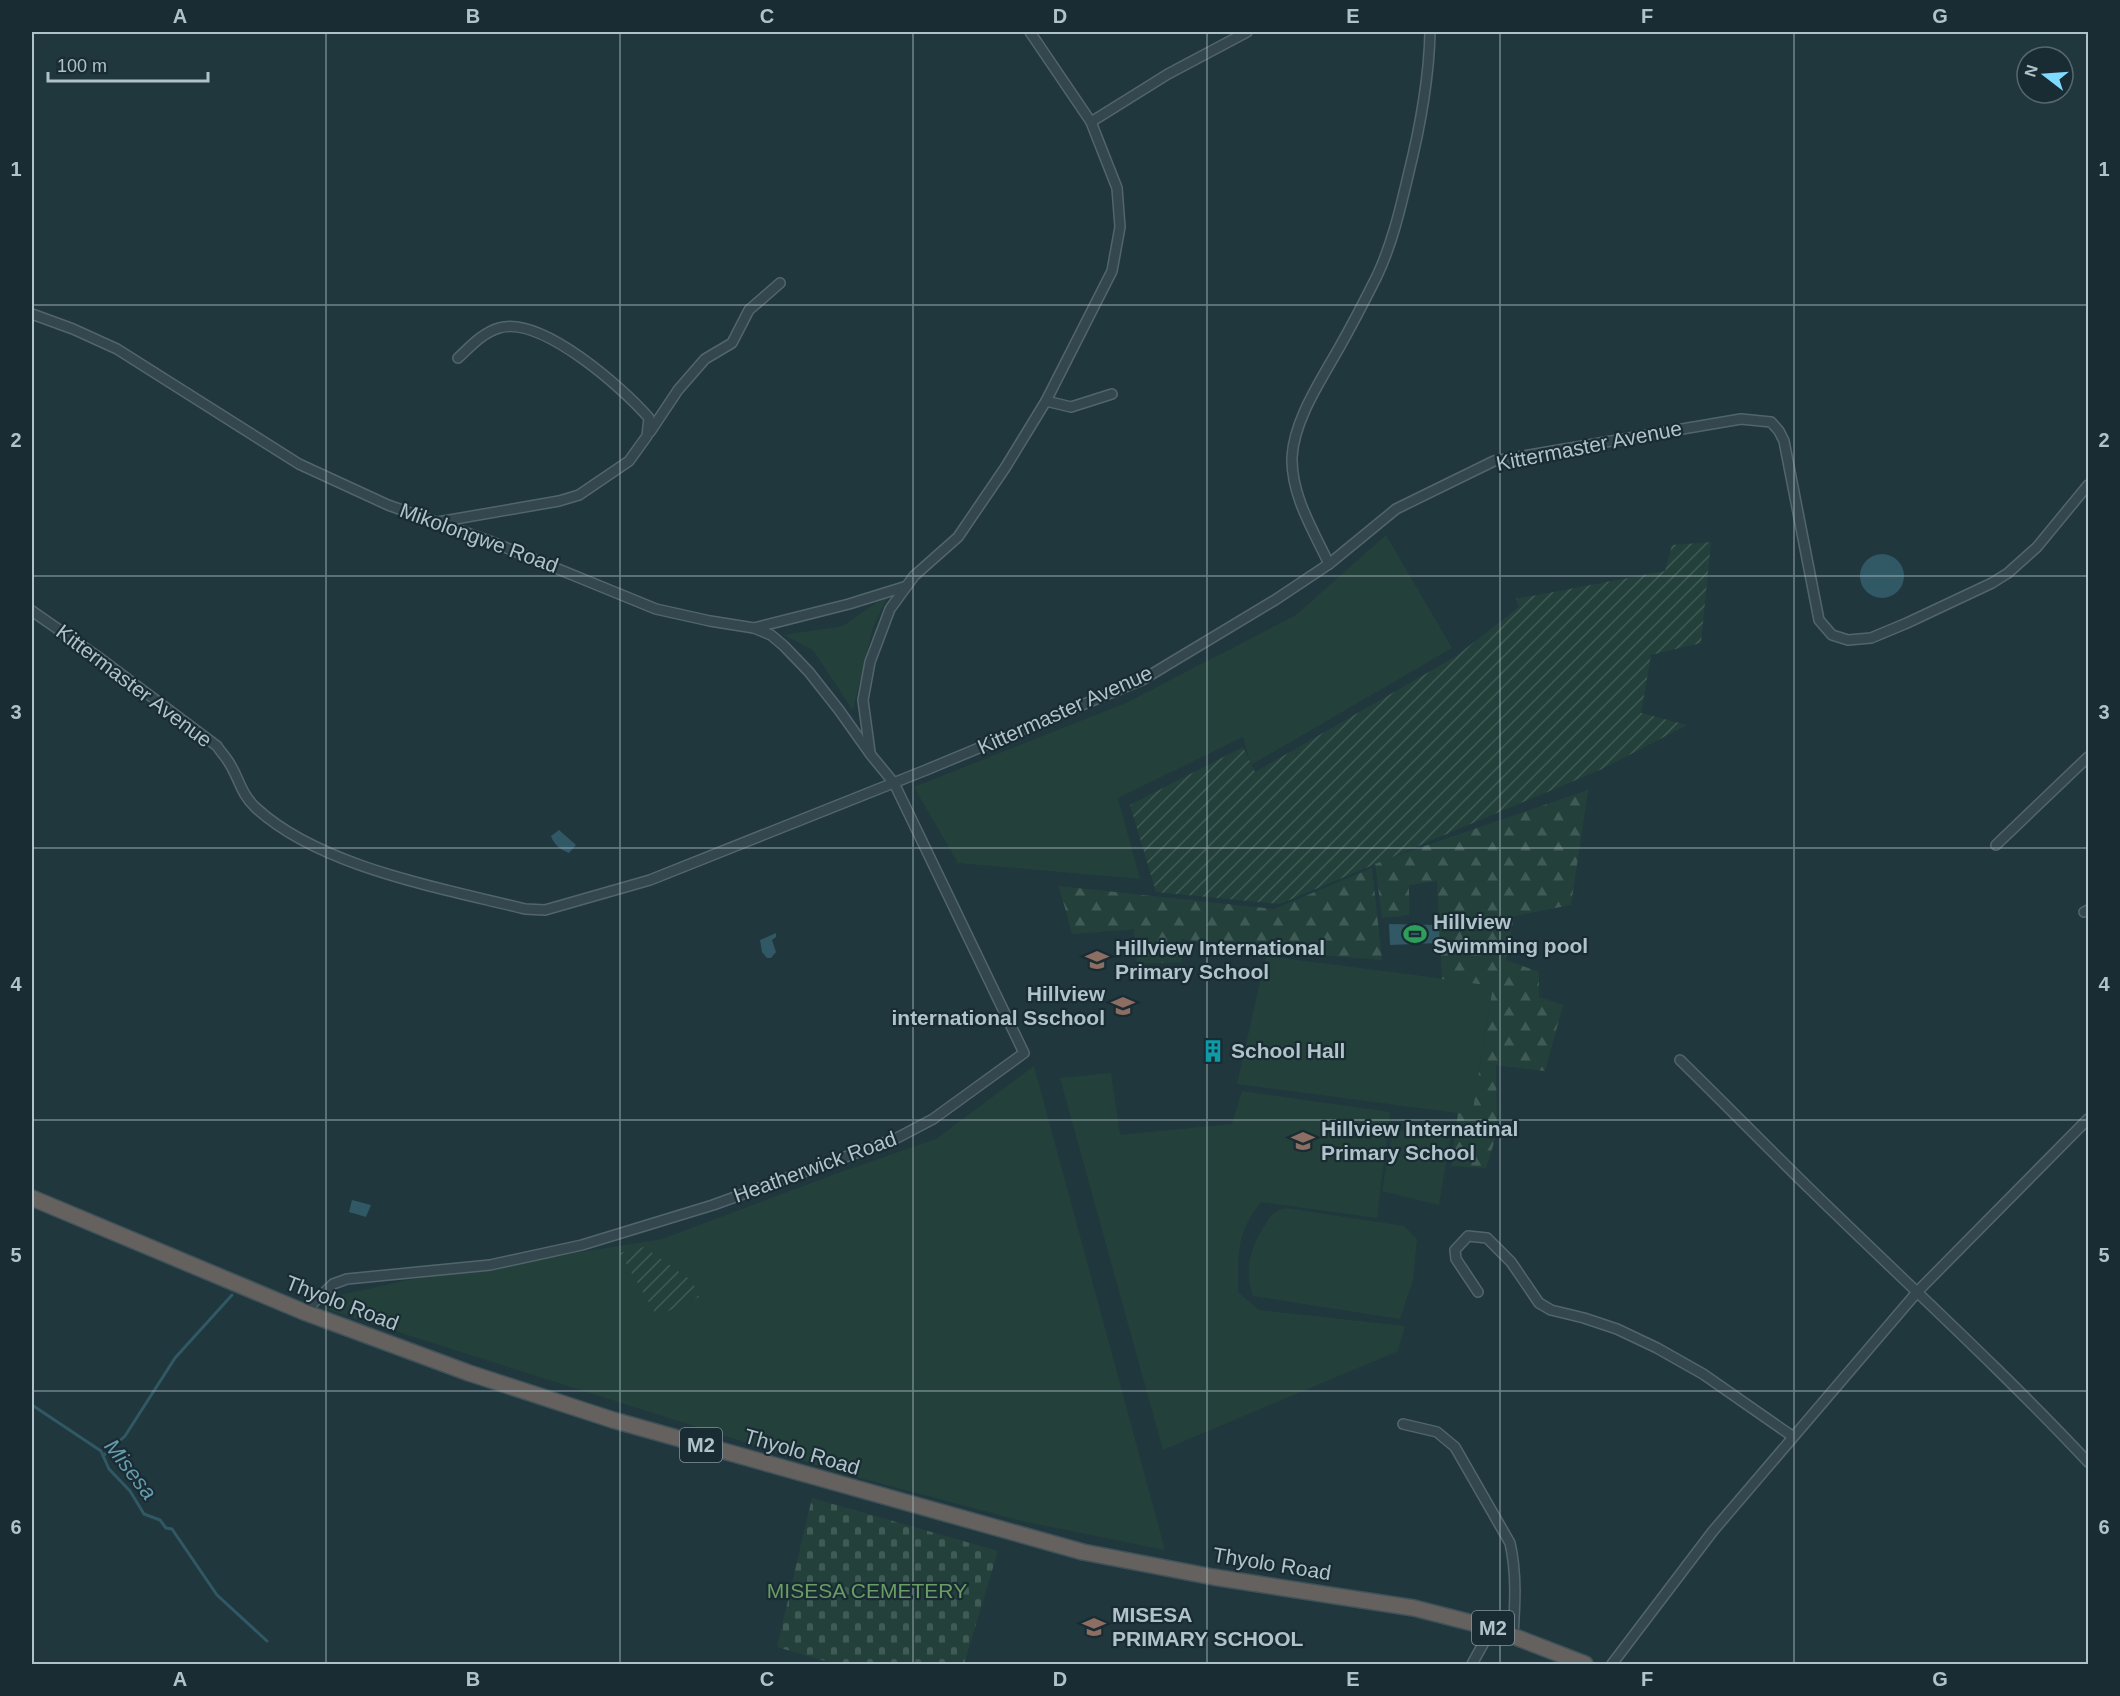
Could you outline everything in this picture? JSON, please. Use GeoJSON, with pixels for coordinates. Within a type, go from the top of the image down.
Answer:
{"type":"FeatureCollection","features":[{"type":"Feature","properties":{"kind":"highway","name":"Thyolo Road"},"geometry":{"type":"LineString","coordinates":[[32,1198],[304,1312],[469,1373],[613,1420],[1083,1552],[1213,1577],[1397,1605],[1492,1628],[1585,1665]]}},
{"type":"Feature","properties":{"kind":"street"},"geometry":{"type":"LineString","coordinates":[[871,755],[863,700],[870,662],[890,609],[914,576],[958,537],[1046,401],[1112,271],[1120,227],[1117,188],[1091,122],[1030,32]]}},
{"type":"Feature","properties":{"kind":"street"},"geometry":{"type":"LineString","coordinates":[[1091,122],[1168,74],[1247,32]]}},
{"type":"Feature","properties":{"kind":"street"},"geometry":{"type":"LineString","coordinates":[[1329,564],[1301,506],[1293,473],[1294,444],[1315,390],[1377,275],[1392,240],[1422,118],[1430,32]]}},
{"type":"Feature","properties":{"kind":"street"},"geometry":{"type":"LineString","coordinates":[[437,522],[559,501],[579,495],[629,461],[678,390],[705,359],[732,343],[749,310],[780,283]]}},
{"type":"Feature","properties":{"kind":"street","name":"Mikolongwe Road"},"geometry":{"type":"LineString","coordinates":[[32,314],[117,349],[299,464],[388,505],[531,557],[656,609],[754,628],[771,635],[809,672],[894,783]]}},
{"type":"Feature","properties":{"kind":"street"},"geometry":{"type":"LineString","coordinates":[[458,358],[482,336],[498,328],[511,326],[536,332],[565,345],[633,399],[649,418],[647,436]]}},
{"type":"Feature","properties":{"kind":"street"},"geometry":{"type":"LineString","coordinates":[[1046,401],[1071,407],[1112,394]]}},
{"type":"Feature","properties":{"kind":"street","name":"Kittermaster Avenue"},"geometry":{"type":"LineString","coordinates":[[32,611],[101,659],[217,746],[229,762],[248,800],[269,819],[305,842],[396,876],[525,909],[545,910],[650,880],[894,783],[1142,680],[1275,600],[1329,564],[1396,509],[1494,461],[1741,419],[1771,422],[1779,432],[1790,466],[1819,620],[1832,635],[1848,640],[1871,638],[1908,623],[2008,573],[2037,547],[2088,485]]}},
{"type":"Feature","properties":{"kind":"street"},"geometry":{"type":"LineString","coordinates":[[754,628],[849,604],[907,586]]}},
{"type":"Feature","properties":{"kind":"street"},"geometry":{"type":"LineString","coordinates":[[1996,845],[2088,757]]}},
{"type":"Feature","properties":{"kind":"street","name":"Heatherwick Road"},"geometry":{"type":"LineString","coordinates":[[304,1312],[333,1284],[347,1279],[490,1265],[582,1245],[712,1204],[895,1139],[933,1119],[1024,1053],[894,783]]}},
{"type":"Feature","properties":{"kind":"street"},"geometry":{"type":"LineString","coordinates":[[1680,1060],[1812,1191],[2043,1413],[2088,1462]]}},
{"type":"Feature","properties":{"kind":"street"},"geometry":{"type":"LineString","coordinates":[[1612,1665],[1713,1531],[1918,1291],[2088,1119]]}},
{"type":"Feature","properties":{"kind":"street"},"geometry":{"type":"LineString","coordinates":[[1478,1292],[1456,1259],[1455,1250],[1468,1236],[1487,1238],[1511,1262],[1539,1303],[1551,1310],[1617,1329],[1657,1348],[1703,1374],[1792,1436]]}},
{"type":"Feature","properties":{"kind":"street"},"geometry":{"type":"LineString","coordinates":[[1403,1424],[1437,1432],[1455,1447],[1509,1543],[1514,1560],[1516,1596],[1513,1636]]}},
{"type":"Feature","properties":{"kind":"street"},"geometry":{"type":"LineString","coordinates":[[1472,1665],[1492,1628]]}},
{"type":"Feature","properties":{"kind":"green space"},"geometry":{"type":"Polygon","coordinates":[[[1386,535],[1452,648],[1251,765],[1243,737],[1118,798],[1140,879],[958,863],[914,787],[1126,703],[1296,615],[1386,535]]]}},
{"type":"Feature","properties":{"kind":"green space"},"geometry":{"type":"Polygon","coordinates":[[[1711,542],[1701,643],[1651,655],[1641,713],[1687,725],[1602,769],[1280,904],[1156,892],[1130,805],[1243,747],[1255,772],[1455,657],[1519,607],[1516,599],[1665,571],[1672,545],[1711,542]]]}},
{"type":"Feature","properties":{"kind":"green space"},"geometry":{"type":"Polygon","coordinates":[[[889,594],[873,627],[853,710],[813,650],[784,635],[843,626],[889,594]]]}},
{"type":"Feature","properties":{"kind":"green space"},"geometry":{"type":"Polygon","coordinates":[[[1588,790],[1571,905],[1514,916],[1506,960],[1539,972],[1539,997],[1563,1005],[1545,1071],[1496,1065],[1497,1133],[1486,1168],[1451,1166],[1458,1113],[1472,1115],[1493,986],[1442,979],[1437,881],[1409,885],[1409,915],[1382,918],[1375,863],[1588,790]]]}},
{"type":"Feature","properties":{"kind":"green space"},"geometry":{"type":"Polygon","coordinates":[[[1372,868],[1382,960],[1257,950],[1181,939],[1182,962],[1137,964],[1134,929],[1072,934],[1059,886],[1274,909],[1372,868]]]}},
{"type":"Feature","properties":{"kind":"green space"},"geometry":{"type":"Polygon","coordinates":[[[1266,956],[1493,985],[1472,1115],[1237,1084],[1266,956]]]}},
{"type":"Feature","properties":{"kind":"green space"},"geometry":{"type":"Polygon","coordinates":[[[1034,1066],[1165,1550],[1026,1522],[845,1474],[329,1310],[336,1296],[408,1280],[662,1239],[936,1139],[1034,1066]]]}},
{"type":"Feature","properties":{"kind":"green space"},"geometry":{"type":"Polygon","coordinates":[[[1111,1073],[1120,1135],[1232,1124],[1242,1091],[1390,1112],[1377,1218],[1261,1202],[1247,1224],[1240,1244],[1238,1292],[1259,1310],[1405,1326],[1398,1351],[1163,1450],[1060,1078],[1111,1073]]]}},
{"type":"Feature","properties":{"kind":"green space"},"geometry":{"type":"Polygon","coordinates":[[[1393,1129],[1450,1138],[1439,1205],[1382,1191],[1393,1129]]]}},
{"type":"Feature","properties":{"kind":"green space"},"geometry":{"type":"Polygon","coordinates":[[[1286,1208],[1404,1226],[1417,1239],[1413,1280],[1400,1319],[1253,1296],[1249,1269],[1255,1244],[1272,1215],[1286,1208]]]}},
{"type":"Feature","properties":{"kind":"green space"},"geometry":{"type":"Polygon","coordinates":[[[644,1247],[692,1281],[699,1297],[657,1316],[620,1253],[644,1247]]]}},
{"type":"Feature","properties":{"kind":"green space","name":"MISESA CEMETERY"},"geometry":{"type":"Polygon","coordinates":[[[812,1498],[998,1551],[964,1664],[835,1664],[777,1647],[812,1498]]]}},
{"type":"Feature","properties":{"kind":"water"},"geometry":{"type":"Polygon","coordinates":[[[1882,554],[1891,555],[1898,560],[1903,567],[1903,585],[1898,592],[1891,597],[1882,598],[1873,597],[1866,592],[1861,585],[1860,576],[1861,567],[1866,560],[1873,555],[1882,554]]]}},
{"type":"Feature","properties":{"kind":"water"},"geometry":{"type":"Polygon","coordinates":[[[559,830],[576,845],[569,853],[558,847],[552,839],[551,836],[559,830]]]}},
{"type":"Feature","properties":{"kind":"water","name":"Hillview Swimming pool"},"geometry":{"type":"Polygon","coordinates":[[[1389,924],[1439,925],[1440,943],[1390,945],[1389,924]]]}},
{"type":"Feature","properties":{"kind":"water"},"geometry":{"type":"Polygon","coordinates":[[[776,933],[776,937],[772,940],[776,952],[771,958],[767,958],[762,952],[760,940],[776,933]]]}},
{"type":"Feature","properties":{"kind":"water"},"geometry":{"type":"Polygon","coordinates":[[[352,1200],[371,1205],[366,1217],[349,1212],[352,1200]]]}},
{"type":"Feature","properties":{"kind":"waterway"},"geometry":{"type":"LineString","coordinates":[[103,1456],[125,1436],[175,1358],[232,1295]]}},
{"type":"Feature","properties":{"kind":"waterway","name":"Misesa"},"geometry":{"type":"LineString","coordinates":[[32,1405],[101,1451],[109,1469],[130,1491],[144,1514],[160,1520],[166,1528],[172,1529],[217,1595],[267,1641]]}},
{"type":"Feature","properties":{"kind":"place","name":"Hillview Swimming pool"},"geometry":{"type":"Point","coordinates":[1415,934]}},
{"type":"Feature","properties":{"kind":"place","name":"Hillview International Primary School"},"geometry":{"type":"Point","coordinates":[1097,960]}},
{"type":"Feature","properties":{"kind":"place","name":"Hillview international Sschool"},"geometry":{"type":"Point","coordinates":[1123,1006]}},
{"type":"Feature","properties":{"kind":"place","name":"School Hall"},"geometry":{"type":"Point","coordinates":[1213,1051]}},
{"type":"Feature","properties":{"kind":"place","name":"Hillview Internatinal Primary School"},"geometry":{"type":"Point","coordinates":[1303,1141]}},
{"type":"Feature","properties":{"kind":"place","name":"MISESA PRIMARY SCHOOL"},"geometry":{"type":"Point","coordinates":[1094,1627]}}]}
